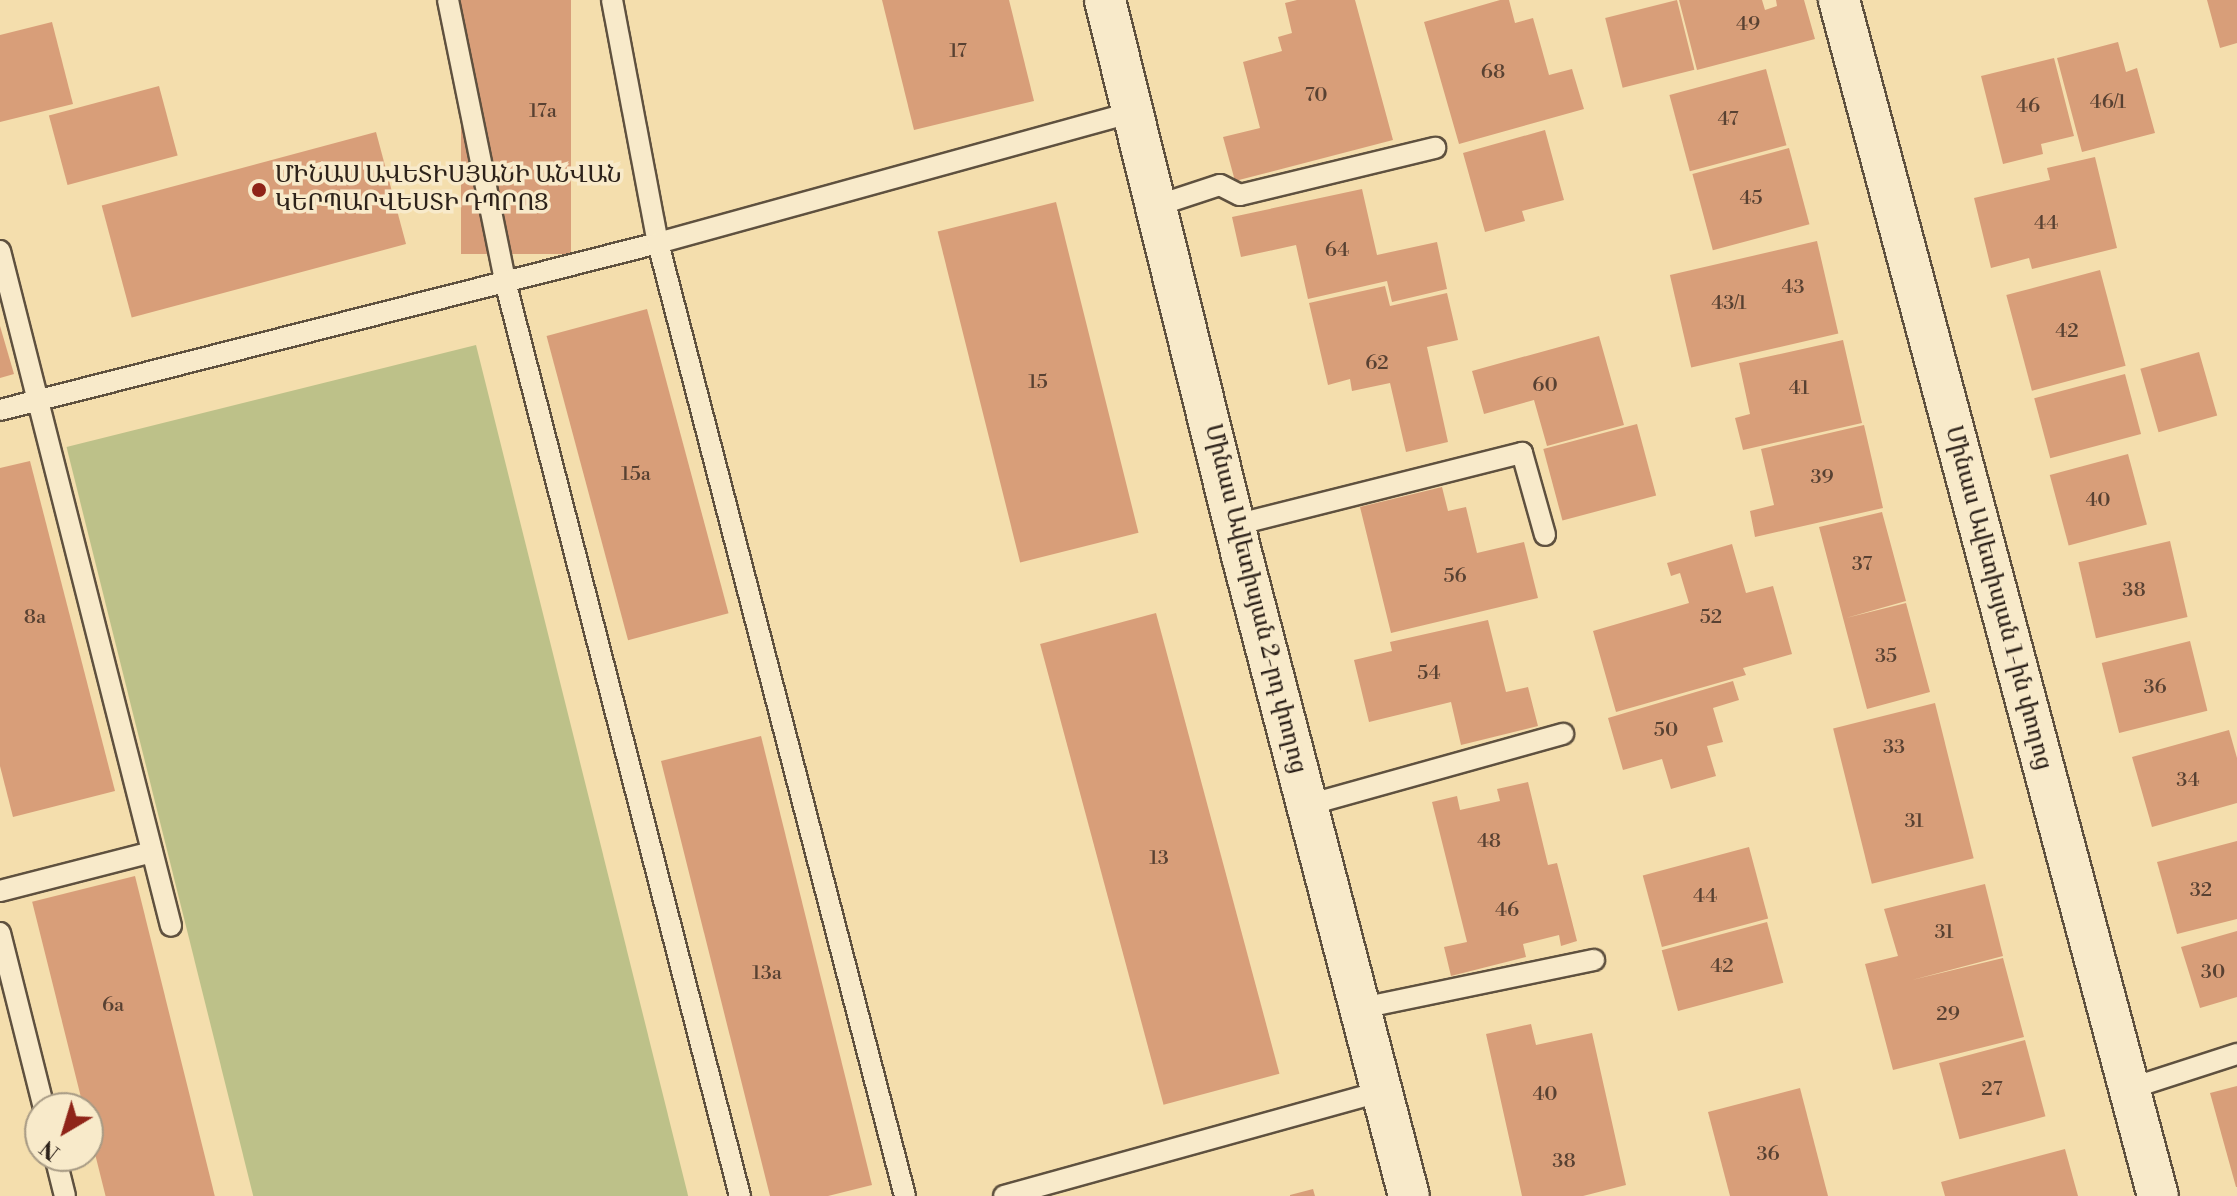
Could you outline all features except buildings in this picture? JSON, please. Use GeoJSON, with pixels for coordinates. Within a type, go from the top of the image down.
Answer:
{"type":"FeatureCollection","features":[{"type":"Feature","properties":{"kind":"street","name":"Մինաս Ավետիսյան 2-րդ փողոց"},"geometry":{"type":"LineString","coordinates":[[1105,0],[1235,525],[1409,1196]]}},
{"type":"Feature","properties":{"kind":"street","name":"Մինաս Ավետիսյան 1-ին փողոց"},"geometry":{"type":"LineString","coordinates":[[1839,0],[2158,1196]]}},
{"type":"Feature","properties":{"kind":"lane"},"geometry":{"type":"LineString","coordinates":[[448,0],[505,281],[740,1196]]}},
{"type":"Feature","properties":{"kind":"lane"},"geometry":{"type":"LineString","coordinates":[[612,0],[658,243],[905,1196]]}},
{"type":"Feature","properties":{"kind":"lane"},"geometry":{"type":"LineString","coordinates":[[0,410],[658,243],[1132,112]]}},
{"type":"Feature","properties":{"kind":"lane"},"geometry":{"type":"LineString","coordinates":[[1156,206],[1220,185],[1240,195],[1435,148]]}},
{"type":"Feature","properties":{"kind":"lane"},"geometry":{"type":"LineString","coordinates":[[0,251],[171,926]]}},
{"type":"Feature","properties":{"kind":"lane"},"geometry":{"type":"LineString","coordinates":[[1235,525],[1522,453],[1545,535]]}},
{"type":"Feature","properties":{"kind":"lane"},"geometry":{"type":"LineString","coordinates":[[1308,805],[1563,734]]}},
{"type":"Feature","properties":{"kind":"lane"},"geometry":{"type":"LineString","coordinates":[[0,891],[152,852]]}},
{"type":"Feature","properties":{"kind":"lane"},"geometry":{"type":"LineString","coordinates":[[0,933],[40,1092]]}},
{"type":"Feature","properties":{"kind":"lane"},"geometry":{"type":"LineString","coordinates":[[1362,1008],[1594,960]]}},
{"type":"Feature","properties":{"kind":"lane"},"geometry":{"type":"LineString","coordinates":[[2129,1089],[2237,1054]]}},
{"type":"Feature","properties":{"kind":"lane"},"geometry":{"type":"LineString","coordinates":[[1004,1196],[1383,1091]]}},
{"type":"Feature","properties":{"kind":"lane"},"geometry":{"type":"LineString","coordinates":[[59,1172],[65,1196]]}},
{"type":"Feature","properties":{"kind":"green space"},"geometry":{"type":"Polygon","coordinates":[[[476,345],[688,1196],[253,1196],[67,447],[476,345]]]}},
{"type":"Feature","properties":{"kind":"place","name":"ՄԻՆԱՍ ԱՎԵՏԻՍՅԱՆԻ ԱՆՎԱՆ ԿԵՐՊԱՐՎԵՍՏԻ ԴՊՐՈՑ"},"geometry":{"type":"Point","coordinates":[259,190]}}]}
